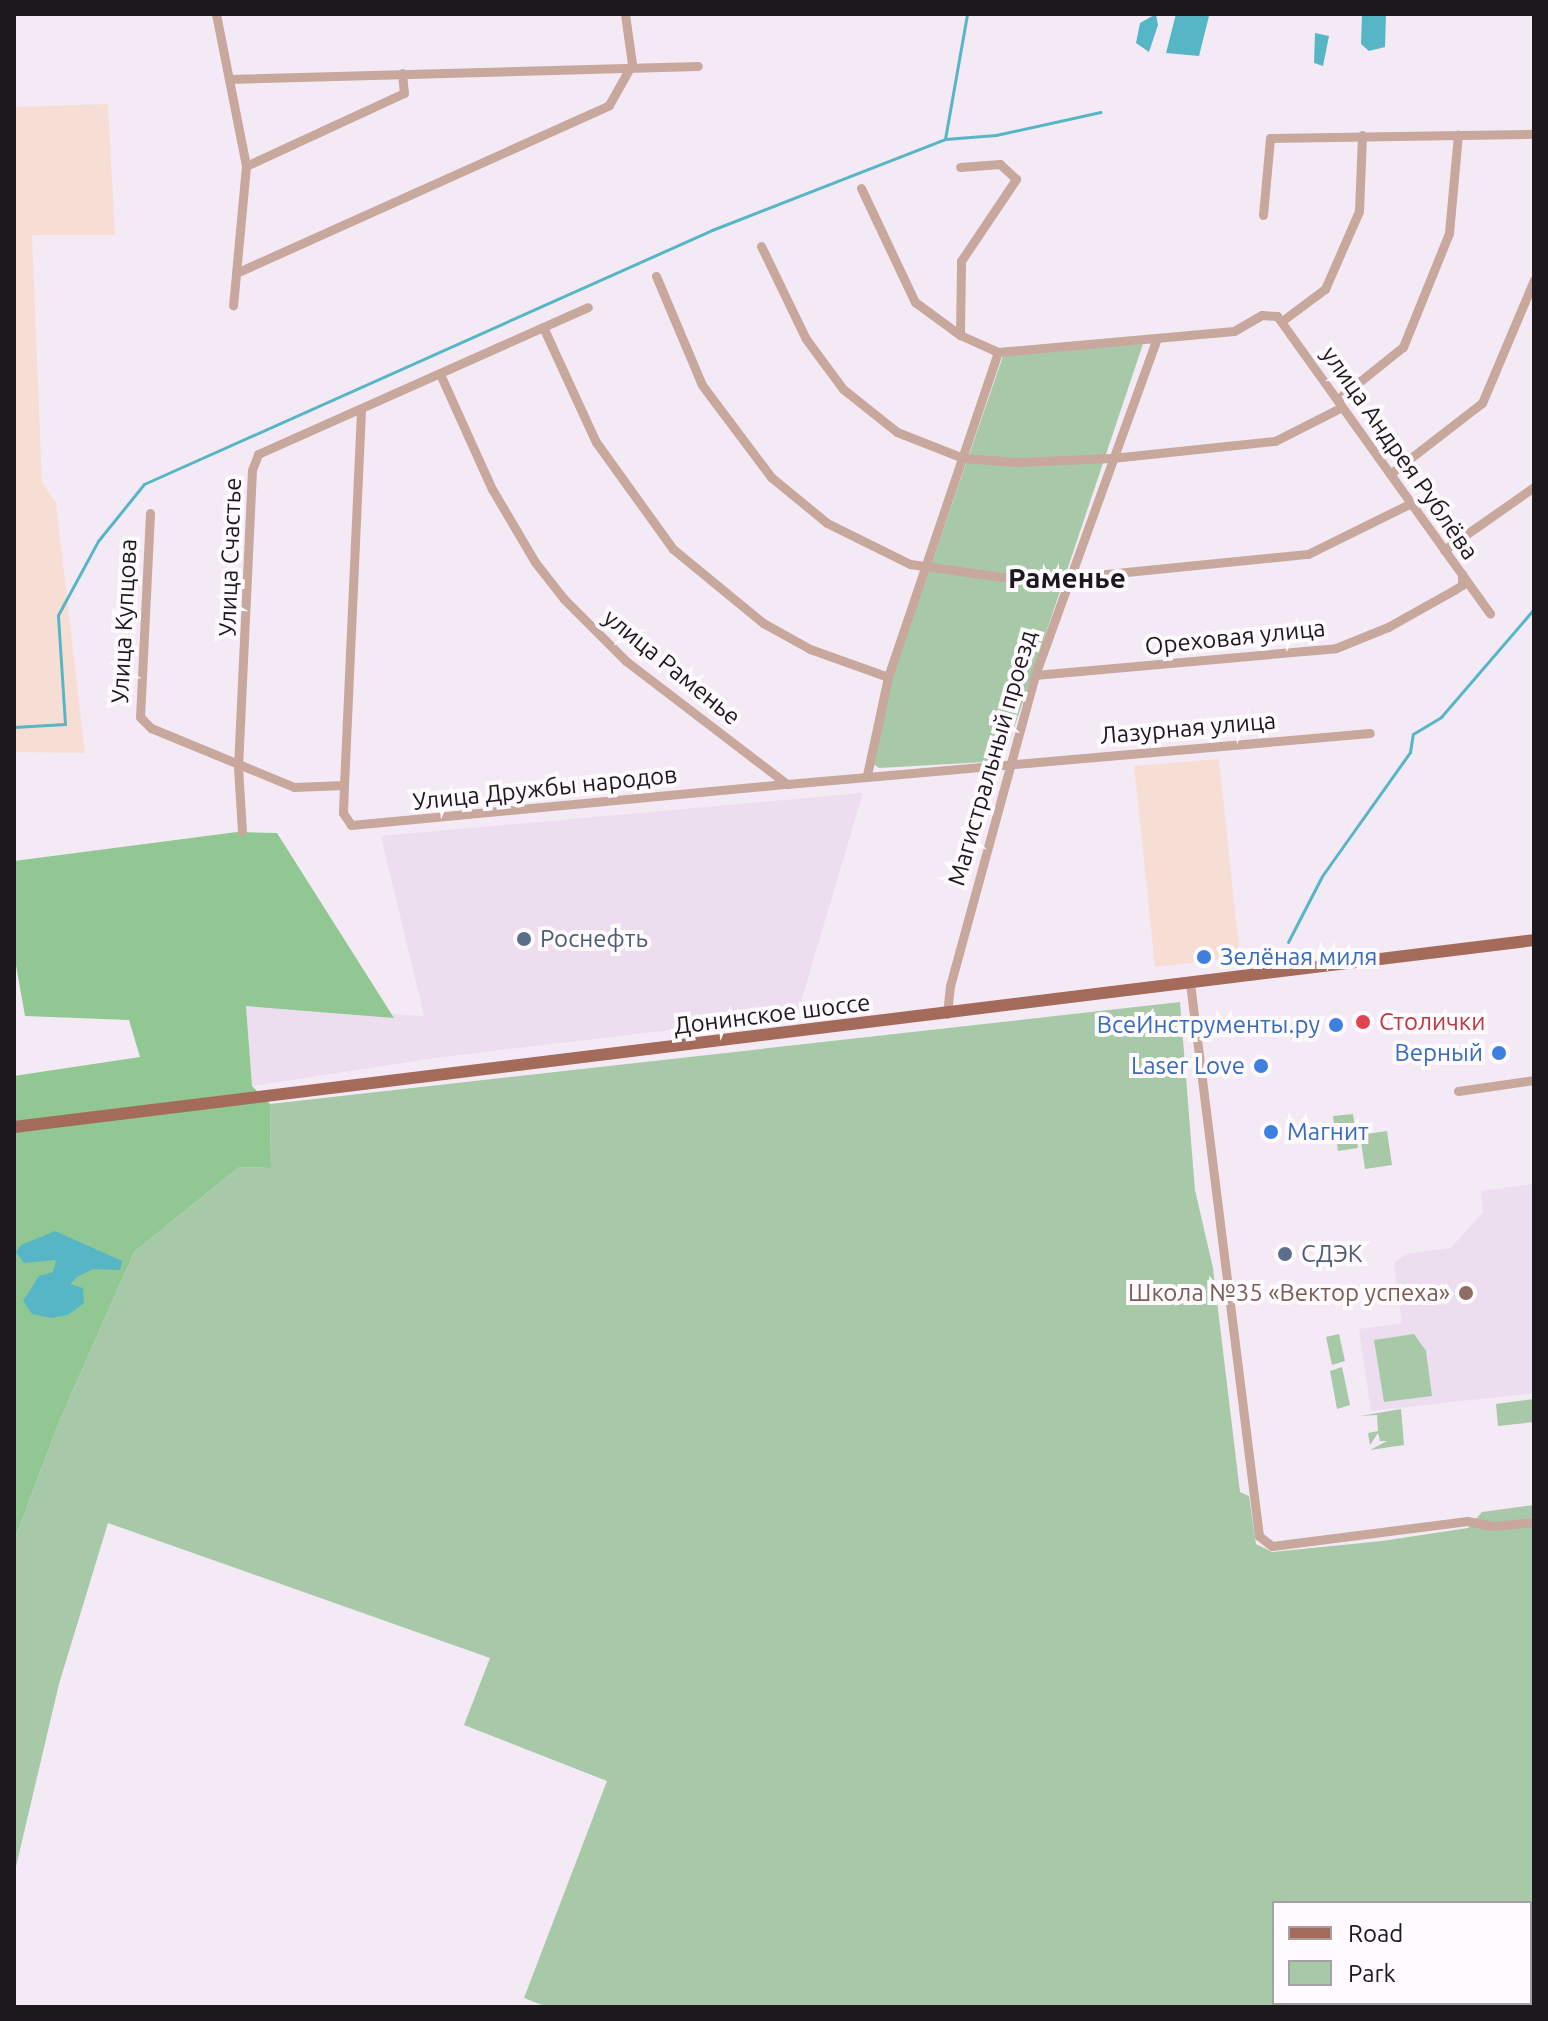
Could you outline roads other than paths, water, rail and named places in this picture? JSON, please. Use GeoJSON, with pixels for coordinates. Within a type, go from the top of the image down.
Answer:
{"type":"FeatureCollection","features":[{"type":"Feature","properties":{"kind":"main road","name":"Донинское шоссе"},"geometry":{"type":"LineString","coordinates":[[14,1127],[1534,940]]}},
{"type":"Feature","properties":{"kind":"street"},"geometry":{"type":"LineString","coordinates":[[216,14],[246,166],[233,305]]}},
{"type":"Feature","properties":{"kind":"street"},"geometry":{"type":"LineString","coordinates":[[236,273],[609,105],[632,64],[625,14]]}},
{"type":"Feature","properties":{"kind":"street"},"geometry":{"type":"LineString","coordinates":[[229,79],[632,64],[698,66]]}},
{"type":"Feature","properties":{"kind":"street"},"geometry":{"type":"LineString","coordinates":[[246,166],[404,93],[402,73]]}},
{"type":"Feature","properties":{"kind":"street"},"geometry":{"type":"LineString","coordinates":[[761,246],[806,339],[843,389],[897,432],[963,458],[1017,462],[1112,458],[1275,441],[1339,403],[1403,347],[1449,233],[1458,134]]}},
{"type":"Feature","properties":{"kind":"street"},"geometry":{"type":"LineString","coordinates":[[1263,215],[1270,138],[1534,134]]}},
{"type":"Feature","properties":{"kind":"street"},"geometry":{"type":"LineString","coordinates":[[861,188],[909,294],[925,312],[960,335],[998,352],[1234,331],[1262,315],[1279,318],[1325,289],[1359,211],[1362,135]]}},
{"type":"Feature","properties":{"kind":"street"},"geometry":{"type":"LineString","coordinates":[[960,167],[1000,164],[1016,179],[961,261],[960,335]]}},
{"type":"Feature","properties":{"kind":"street"},"geometry":{"type":"LineString","coordinates":[[656,276],[702,385],[771,477],[827,523],[922,565],[1003,577],[1066,578],[1308,554],[1409,504]]}},
{"type":"Feature","properties":{"kind":"street"},"geometry":{"type":"LineString","coordinates":[[1390,474],[1482,403],[1534,280]]}},
{"type":"Feature","properties":{"kind":"street","name":"Улица Счастье"},"geometry":{"type":"LineString","coordinates":[[242,831],[238,767],[252,470],[258,454],[588,307]]}},
{"type":"Feature","properties":{"kind":"street","name":"улица Андрея Рублёва"},"geometry":{"type":"LineString","coordinates":[[1279,318],[1490,614]]}},
{"type":"Feature","properties":{"kind":"street"},"geometry":{"type":"LineString","coordinates":[[543,327],[596,442],[673,549],[763,623],[810,649],[888,677]]}},
{"type":"Feature","properties":{"kind":"street","name":"Магистральный проезд"},"geometry":{"type":"LineString","coordinates":[[947,1014],[950,986],[1035,675],[1066,578],[1157,338]]}},
{"type":"Feature","properties":{"kind":"street"},"geometry":{"type":"LineString","coordinates":[[867,775],[888,677],[922,565],[963,458],[998,352]]}},
{"type":"Feature","properties":{"kind":"street","name":"улица Раменье"},"geometry":{"type":"LineString","coordinates":[[440,374],[492,489],[535,562],[564,599],[626,661],[787,784]]}},
{"type":"Feature","properties":{"kind":"street","name":"Улица Дружбы народов"},"geometry":{"type":"LineString","coordinates":[[361,408],[345,820],[360,827],[787,784]]}},
{"type":"Feature","properties":{"kind":"street"},"geometry":{"type":"LineString","coordinates":[[1444,550],[1534,487]]}},
{"type":"Feature","properties":{"kind":"street","name":"Улица Купцова"},"geometry":{"type":"LineString","coordinates":[[150,513],[140,717],[151,728],[238,767]]}},
{"type":"Feature","properties":{"kind":"street","name":"Ореховая улица"},"geometry":{"type":"LineString","coordinates":[[1035,675],[1336,648],[1388,627],[1454,590],[1462,585],[1462,574]]}},
{"type":"Feature","properties":{"kind":"street","name":"Лазурная улица"},"geometry":{"type":"LineString","coordinates":[[1009,764],[1370,733]]}},
{"type":"Feature","properties":{"kind":"street"},"geometry":{"type":"LineString","coordinates":[[787,784],[1009,764]]}},
{"type":"Feature","properties":{"kind":"street"},"geometry":{"type":"LineString","coordinates":[[238,767],[294,787],[344,785]]}},
{"type":"Feature","properties":{"kind":"street"},"geometry":{"type":"LineString","coordinates":[[1190,983],[1259,1536],[1272,1546],[1467,1521],[1493,1526],[1534,1522]]}},
{"type":"Feature","properties":{"kind":"street"},"geometry":{"type":"LineString","coordinates":[[1458,1091],[1534,1080]]}},
{"type":"Feature","properties":{"kind":"water"},"geometry":{"type":"Polygon","coordinates":[[[1156,14],[1158,25],[1149,52],[1136,43],[1140,23],[1156,14]]]}},
{"type":"Feature","properties":{"kind":"water"},"geometry":{"type":"Polygon","coordinates":[[[1176,14],[1209,16],[1199,56],[1166,53],[1176,14]]]}},
{"type":"Feature","properties":{"kind":"water"},"geometry":{"type":"Polygon","coordinates":[[[1362,14],[1386,14],[1385,47],[1369,51],[1361,44],[1362,14]]]}},
{"type":"Feature","properties":{"kind":"water"},"geometry":{"type":"Polygon","coordinates":[[[1315,33],[1329,36],[1323,66],[1314,63],[1315,33]]]}},
{"type":"Feature","properties":{"kind":"water"},"geometry":{"type":"Polygon","coordinates":[[[55,1231],[122,1261],[120,1270],[93,1269],[77,1277],[70,1284],[83,1288],[84,1303],[68,1315],[51,1318],[32,1314],[23,1301],[39,1276],[53,1272],[56,1260],[24,1263],[16,1252],[21,1245],[55,1231]]]}},
{"type":"Feature","properties":{"kind":"waterway"},"geometry":{"type":"LineString","coordinates":[[14,727],[65,724],[58,615],[98,541],[144,484],[712,230],[945,139],[967,14]]}},
{"type":"Feature","properties":{"kind":"waterway"},"geometry":{"type":"LineString","coordinates":[[945,139],[996,135],[1101,112]]}},
{"type":"Feature","properties":{"kind":"waterway"},"geometry":{"type":"LineString","coordinates":[[1288,942],[1322,876],[1410,752],[1413,734],[1441,717],[1534,609]]}},
{"type":"Feature","properties":{"kind":"place","name":"Роснефть"},"geometry":{"type":"Point","coordinates":[524,939]}},
{"type":"Feature","properties":{"kind":"place","name":"Зелёная миля"},"geometry":{"type":"Point","coordinates":[1204,957]}},
{"type":"Feature","properties":{"kind":"place","name":"Столички"},"geometry":{"type":"Point","coordinates":[1363,1022]}},
{"type":"Feature","properties":{"kind":"place","name":"ВсеИнструменты.ру"},"geometry":{"type":"Point","coordinates":[1336,1025]}},
{"type":"Feature","properties":{"kind":"place","name":"Верный"},"geometry":{"type":"Point","coordinates":[1499,1053]}},
{"type":"Feature","properties":{"kind":"place","name":"Laser Love"},"geometry":{"type":"Point","coordinates":[1261,1066]}},
{"type":"Feature","properties":{"kind":"place","name":"Магнит"},"geometry":{"type":"Point","coordinates":[1271,1132]}},
{"type":"Feature","properties":{"kind":"place","name":"СДЭК"},"geometry":{"type":"Point","coordinates":[1285,1254]}},
{"type":"Feature","properties":{"kind":"place","name":"Школа №35 «Вектор успеха»"},"geometry":{"type":"Point","coordinates":[1466,1293]}},
{"type":"Feature","properties":{"kind":"district","name":"Раменье"},"geometry":{"type":"Point","coordinates":[1067,578]}}]}
